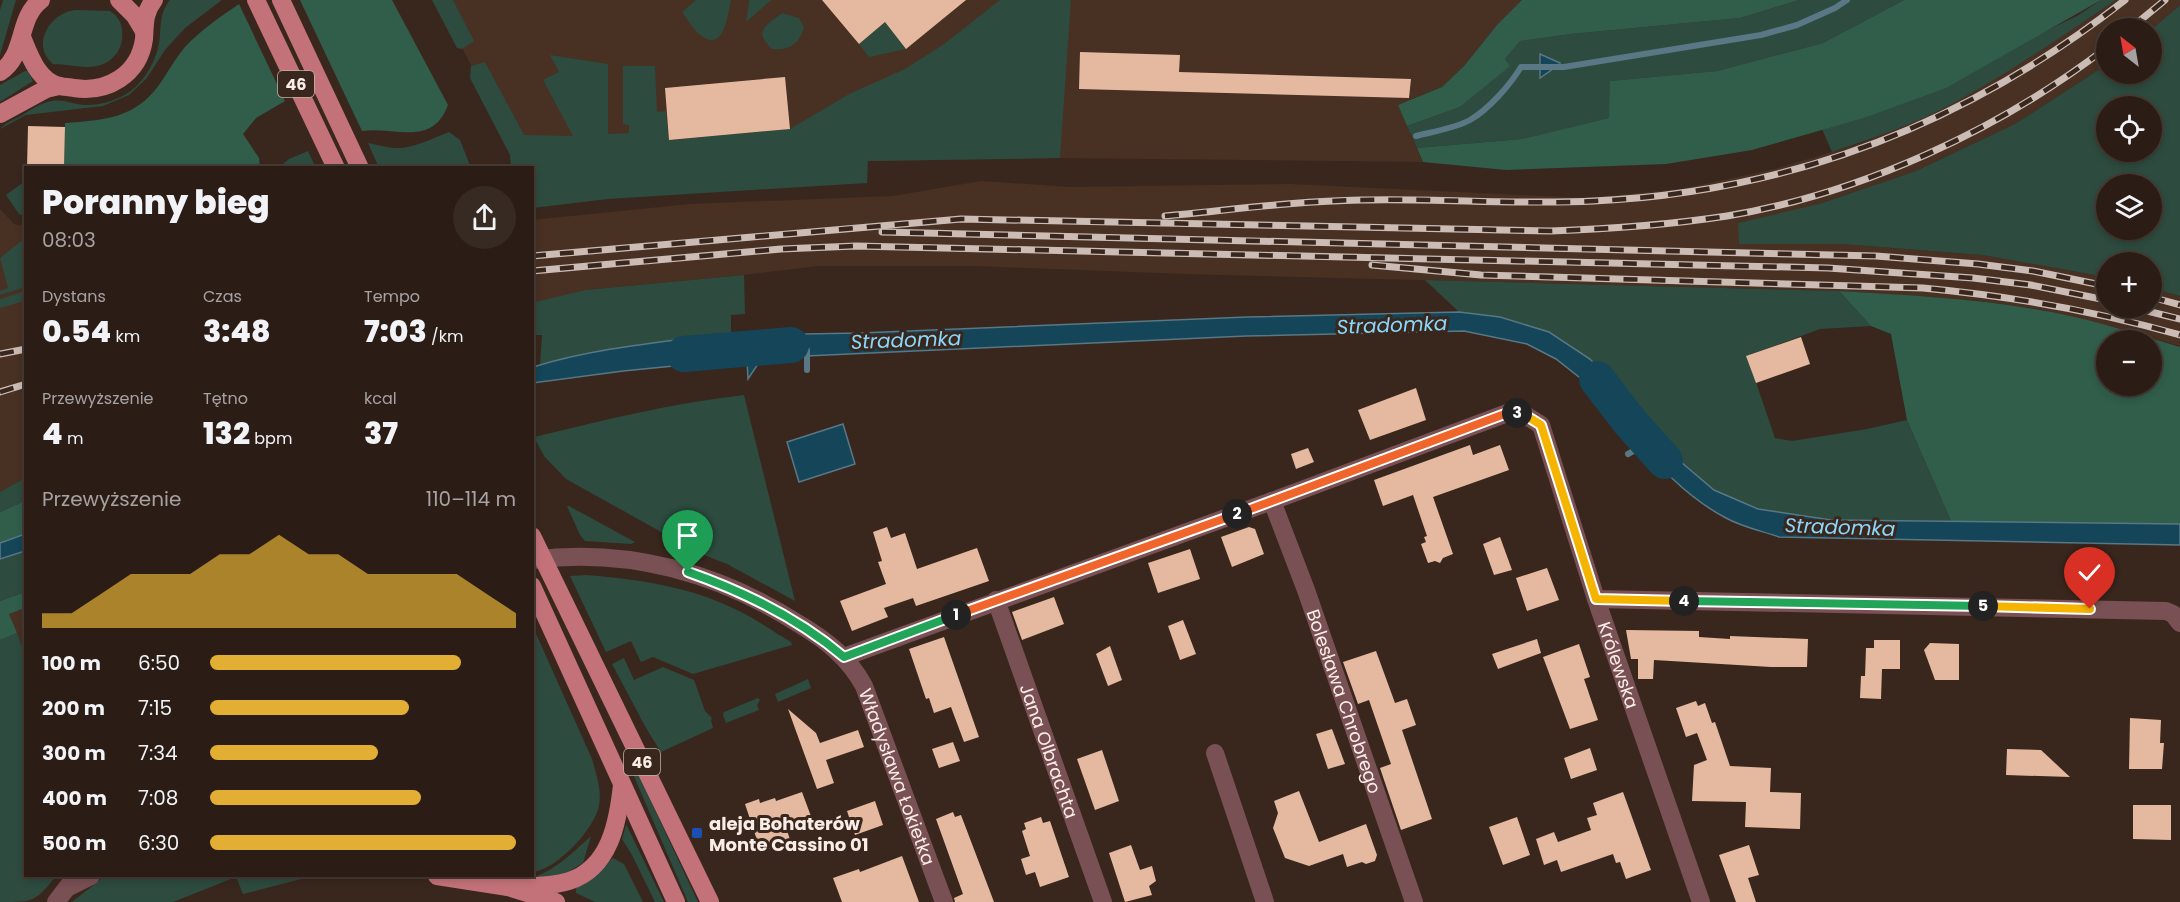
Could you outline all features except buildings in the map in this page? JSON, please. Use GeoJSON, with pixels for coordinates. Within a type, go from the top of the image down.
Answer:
{"type":"FeatureCollection","features":[{"type":"Feature","properties":{"kind":"main road"},"geometry":{"type":"LineString","coordinates":[[119,0],[135,16],[144,31]]}},
{"type":"Feature","properties":{"kind":"main road"},"geometry":{"type":"LineString","coordinates":[[0,114],[45,89],[58,86],[95,89],[116,82],[133,68],[138,58],[142,48],[146,15],[154,0]]}},
{"type":"Feature","properties":{"kind":"main road","name":"46"},"geometry":{"type":"LineString","coordinates":[[256,0],[335,166]]}},
{"type":"Feature","properties":{"kind":"main road","name":"46"},"geometry":{"type":"LineString","coordinates":[[281,0],[359,166]]}},
{"type":"Feature","properties":{"kind":"main road"},"geometry":{"type":"LineString","coordinates":[[0,72],[15,57],[34,3]]}},
{"type":"Feature","properties":{"kind":"main road"},"geometry":{"type":"LineString","coordinates":[[22,37],[39,71],[58,86]]}},
{"type":"Feature","properties":{"kind":"main road","name":"46"},"geometry":{"type":"LineString","coordinates":[[534,540],[710,902]]}},
{"type":"Feature","properties":{"kind":"main road","name":"46"},"geometry":{"type":"LineString","coordinates":[[534,590],[676,902]]}},
{"type":"Feature","properties":{"kind":"main road"},"geometry":{"type":"LineString","coordinates":[[508,887],[554,884],[570,880],[585,873],[595,864],[613,837],[619,814],[622,784]]}},
{"type":"Feature","properties":{"kind":"main road"},"geometry":{"type":"LineString","coordinates":[[443,877],[508,887],[556,902]]}},
{"type":"Feature","properties":{"kind":"street","name":"Królewska"},"geometry":{"type":"LineString","coordinates":[[1272,501],[1510,412],[1525,415],[1541,425],[1596,599],[1701,902]]}},
{"type":"Feature","properties":{"kind":"street"},"geometry":{"type":"LineString","coordinates":[[844,657],[1272,501]]}},
{"type":"Feature","properties":{"kind":"street","name":"Bolesława Chrobrego"},"geometry":{"type":"LineString","coordinates":[[1272,501],[1306,590],[1414,902]]}},
{"type":"Feature","properties":{"kind":"street","name":"Władysława Łokietka"},"geometry":{"type":"LineString","coordinates":[[534,560],[602,557],[658,564],[688,572],[746,593],[815,634],[844,657],[856,670],[871,702],[944,902]]}},
{"type":"Feature","properties":{"kind":"street"},"geometry":{"type":"LineString","coordinates":[[1596,599],[2166,611],[2173,614],[2180,623]]}},
{"type":"Feature","properties":{"kind":"street","name":"Jana Olbrachta"},"geometry":{"type":"LineString","coordinates":[[996,600],[1102,902]]}},
{"type":"Feature","properties":{"kind":"street"},"geometry":{"type":"LineString","coordinates":[[1215,753],[1265,902]]}},
{"type":"Feature","properties":{"kind":"street"},"geometry":{"type":"LineString","coordinates":[[66,889],[89,877]]}},
{"type":"Feature","properties":{"kind":"shaded area"},"geometry":{"type":"Polygon","coordinates":[[[437,0],[1522,0],[1497,25],[1464,66],[1442,87],[1398,105],[1423,162],[1060,158],[748,163],[520,159],[437,0]]]}},
{"type":"Feature","properties":{"kind":"shaded area"},"geometry":{"type":"Polygon","coordinates":[[[2116,0],[2180,0],[2180,5],[2162,21],[2162,18],[2096,18],[2096,71],[2015,124],[1916,171],[1813,206],[1739,223],[1739,243],[1842,244],[1982,255],[2096,275],[2096,318],[2162,318],[2162,291],[2180,296],[2180,346],[2162,341],[2162,330],[2124,330],[2037,309],[1972,300],[1839,291],[1185,274],[975,266],[818,266],[585,290],[534,303],[534,220],[690,204],[893,196],[981,181],[1071,187],[1290,184],[1585,198],[1681,189],[1775,169],[1864,142],[1946,106],[2026,60],[2116,0]]]}},
{"type":"Feature","properties":{"kind":"shaded area"},"geometry":{"type":"Polygon","coordinates":[[[0,209],[14,224],[24,226],[24,479],[0,492],[0,209]]]}},
{"type":"Feature","properties":{"kind":"shaded area"},"geometry":{"type":"Polygon","coordinates":[[[24,608],[24,654],[9,614],[24,608]]]}},
{"type":"Feature","properties":{"kind":"green space"},"geometry":{"type":"Polygon","coordinates":[[[3,0],[16,0],[0,55],[0,10],[3,0]]]}},
{"type":"Feature","properties":{"kind":"green space"},"geometry":{"type":"Polygon","coordinates":[[[170,0],[222,0],[185,28],[165,50],[146,79],[129,95],[103,106],[26,115],[0,129],[8,122],[48,102],[96,104],[127,94],[143,79],[155,58],[162,16],[170,0]]]}},
{"type":"Feature","properties":{"kind":"green space"},"geometry":{"type":"Polygon","coordinates":[[[300,0],[392,0],[448,105],[441,118],[422,131],[362,131],[300,0]]]}},
{"type":"Feature","properties":{"kind":"green space"},"geometry":{"type":"Polygon","coordinates":[[[432,0],[453,0],[474,41],[462,49],[457,48],[432,0]]]}},
{"type":"Feature","properties":{"kind":"green space"},"geometry":{"type":"Polygon","coordinates":[[[696,0],[731,0],[727,20],[717,38],[712,40],[702,36],[682,12],[696,0]]]}},
{"type":"Feature","properties":{"kind":"green space"},"geometry":{"type":"Polygon","coordinates":[[[749,0],[771,0],[746,22],[749,3],[749,0]]]}},
{"type":"Feature","properties":{"kind":"green space"},"geometry":{"type":"Polygon","coordinates":[[[1000,0],[1071,0],[1060,158],[868,161],[867,183],[608,199],[534,208],[534,166],[511,166],[510,155],[470,78],[471,66],[485,62],[524,135],[573,136],[543,80],[559,72],[550,55],[608,64],[608,134],[629,133],[629,125],[623,124],[623,66],[655,66],[657,112],[666,111],[669,140],[790,129],[849,94],[905,69],[944,44],[1000,0]]]}},
{"type":"Feature","properties":{"kind":"green space"},"geometry":{"type":"Polygon","coordinates":[[[1522,0],[1799,0],[1740,18],[1520,41],[1505,59],[1510,66],[1460,107],[1407,126],[1398,105],[1442,87],[1464,66],[1497,25],[1522,0]]]}},
{"type":"Feature","properties":{"kind":"green space"},"geometry":{"type":"Polygon","coordinates":[[[1799,0],[1904,0],[1823,43],[1717,71],[1611,81],[1610,118],[1522,139],[1417,148],[1407,126],[1460,107],[1509,65],[1505,59],[1520,41],[1740,18],[1799,0]]]}},
{"type":"Feature","properties":{"kind":"green space"},"geometry":{"type":"Polygon","coordinates":[[[1904,0],[2101,0],[1946,88],[1864,118],[1752,150],[1666,164],[1506,170],[1423,162],[1417,148],[1522,139],[1609,118],[1610,81],[1717,71],[1823,43],[1904,0]]]}},
{"type":"Feature","properties":{"kind":"green space"},"geometry":{"type":"Polygon","coordinates":[[[2101,0],[2116,0],[1970,94],[1934,113],[1832,152],[1822,129],[1864,118],[2077,16],[2101,0]]]}},
{"type":"Feature","properties":{"kind":"green space"},"geometry":{"type":"Polygon","coordinates":[[[239,4],[285,101],[256,118],[243,134],[259,158],[260,166],[64,166],[65,123],[105,119],[139,105],[159,85],[185,47],[239,4]]]}},
{"type":"Feature","properties":{"kind":"green space"},"geometry":{"type":"Polygon","coordinates":[[[2180,5],[2180,296],[2162,291],[2162,252],[2096,252],[2096,275],[1982,255],[1842,244],[1739,244],[1738,223],[1819,204],[1916,171],[2015,124],[2096,71],[2096,84],[2162,84],[2162,21],[2180,5]]]}},
{"type":"Feature","properties":{"kind":"green space"},"geometry":{"type":"Polygon","coordinates":[[[76,10],[110,11],[119,20],[122,28],[121,43],[118,52],[110,60],[87,67],[53,64],[46,56],[43,47],[46,30],[59,16],[76,10]]]}},
{"type":"Feature","properties":{"kind":"green space"},"geometry":{"type":"Polygon","coordinates":[[[782,13],[799,18],[804,27],[797,42],[793,45],[784,49],[772,49],[766,43],[762,33],[766,25],[782,13]]]}},
{"type":"Feature","properties":{"kind":"green space"},"geometry":{"type":"Polygon","coordinates":[[[885,22],[906,49],[869,57],[859,44],[885,22]]]}},
{"type":"Feature","properties":{"kind":"green space"},"geometry":{"type":"Polygon","coordinates":[[[28,71],[33,81],[0,102],[0,85],[28,71]]]}},
{"type":"Feature","properties":{"kind":"green space"},"geometry":{"type":"Polygon","coordinates":[[[449,132],[460,140],[470,166],[378,166],[368,143],[395,148],[419,144],[449,132]]]}},
{"type":"Feature","properties":{"kind":"green space"},"geometry":{"type":"Polygon","coordinates":[[[308,151],[315,166],[280,166],[289,159],[308,151]]]}},
{"type":"Feature","properties":{"kind":"green space"},"geometry":{"type":"Polygon","coordinates":[[[24,182],[24,216],[19,214],[6,195],[24,182]]]}},
{"type":"Feature","properties":{"kind":"green space"},"geometry":{"type":"Polygon","coordinates":[[[24,239],[24,287],[0,295],[0,291],[8,288],[0,258],[24,239]]]}},
{"type":"Feature","properties":{"kind":"green space"},"geometry":{"type":"Polygon","coordinates":[[[744,275],[745,314],[731,315],[731,333],[623,347],[540,365],[542,335],[534,335],[535,302],[585,290],[744,275]]]}},
{"type":"Feature","properties":{"kind":"green space"},"geometry":{"type":"Polygon","coordinates":[[[1425,280],[1839,291],[1871,326],[1820,329],[1747,356],[1775,438],[1792,441],[1907,420],[1951,521],[1831,520],[1758,509],[1714,490],[1638,422],[1615,386],[1590,359],[1500,317],[1459,312],[1425,280]]]}},
{"type":"Feature","properties":{"kind":"green space"},"geometry":{"type":"Polygon","coordinates":[[[24,291],[24,301],[0,308],[0,299],[24,291]]]}},
{"type":"Feature","properties":{"kind":"green space"},"geometry":{"type":"Polygon","coordinates":[[[1839,291],[2010,305],[2053,312],[2126,330],[2096,330],[2096,396],[2162,396],[2162,341],[2180,347],[2180,524],[1951,521],[1907,420],[1891,334],[1871,326],[1839,291]]]}},
{"type":"Feature","properties":{"kind":"green space"},"geometry":{"type":"Polygon","coordinates":[[[744,395],[795,601],[727,564],[699,553],[566,479],[544,456],[534,437],[665,407],[744,395]]]}},
{"type":"Feature","properties":{"kind":"green space"},"geometry":{"type":"Polygon","coordinates":[[[24,479],[24,501],[0,512],[0,492],[24,479]]]}},
{"type":"Feature","properties":{"kind":"green space"},"geometry":{"type":"Polygon","coordinates":[[[24,501],[24,534],[0,543],[0,512],[24,501]]]}},
{"type":"Feature","properties":{"kind":"green space"},"geometry":{"type":"Polygon","coordinates":[[[567,506],[635,542],[631,544],[585,541],[567,506]]]}},
{"type":"Feature","properties":{"kind":"green space"},"geometry":{"type":"Polygon","coordinates":[[[24,551],[24,592],[0,601],[0,559],[24,551]]]}},
{"type":"Feature","properties":{"kind":"green space"},"geometry":{"type":"Polygon","coordinates":[[[586,575],[645,582],[703,596],[746,615],[791,642],[792,645],[693,674],[653,657],[641,662],[631,641],[606,652],[570,576],[586,575]]]}},
{"type":"Feature","properties":{"kind":"green space"},"geometry":{"type":"Polygon","coordinates":[[[24,592],[24,608],[9,614],[17,633],[0,640],[0,601],[24,592]]]}},
{"type":"Feature","properties":{"kind":"green space"},"geometry":{"type":"Polygon","coordinates":[[[534,629],[592,759],[600,794],[596,815],[583,836],[563,856],[543,869],[534,872],[534,629]]]}},
{"type":"Feature","properties":{"kind":"green space"},"geometry":{"type":"Polygon","coordinates":[[[17,633],[24,652],[24,877],[55,877],[38,896],[20,902],[0,902],[0,640],[17,633]]]}},
{"type":"Feature","properties":{"kind":"green space"},"geometry":{"type":"Polygon","coordinates":[[[624,658],[634,680],[663,667],[694,680],[705,711],[712,718],[713,728],[661,752],[612,664],[624,658]]]}},
{"type":"Feature","properties":{"kind":"green space"},"geometry":{"type":"Polygon","coordinates":[[[808,679],[811,688],[778,702],[775,694],[808,679]]]}},
{"type":"Feature","properties":{"kind":"green space"},"geometry":{"type":"Polygon","coordinates":[[[758,698],[760,700],[757,705],[759,710],[726,723],[724,712],[758,698]]]}},
{"type":"Feature","properties":{"kind":"green space"},"geometry":{"type":"Polygon","coordinates":[[[627,751],[698,902],[688,902],[624,753],[627,751]]]}},
{"type":"Feature","properties":{"kind":"green space"},"geometry":{"type":"Polygon","coordinates":[[[626,825],[664,902],[655,902],[622,839],[626,825]]]}},
{"type":"Feature","properties":{"kind":"green space"},"geometry":{"type":"Polygon","coordinates":[[[591,836],[583,863],[564,874],[529,879],[555,866],[591,836]]]}},
{"type":"Feature","properties":{"kind":"green space"},"geometry":{"type":"Polygon","coordinates":[[[613,858],[624,864],[643,902],[595,902],[576,893],[576,888],[591,879],[613,858]]]}},
{"type":"Feature","properties":{"kind":"green space"},"geometry":{"type":"Polygon","coordinates":[[[104,877],[236,877],[173,902],[72,902],[104,877]]]}},
{"type":"Feature","properties":{"kind":"green space"},"geometry":{"type":"Polygon","coordinates":[[[236,877],[305,878],[243,894],[236,877]]]}},
{"type":"Feature","properties":{"kind":"water"},"geometry":{"type":"Polygon","coordinates":[[[1540,54],[1560,63],[1560,69],[1553,69],[1540,78],[1540,54]]]}},
{"type":"Feature","properties":{"kind":"water"},"geometry":{"type":"Polygon","coordinates":[[[1459,312],[1500,317],[1549,332],[1590,359],[1615,386],[1633,415],[1621,422],[1589,385],[1556,359],[1527,344],[1464,331],[1246,336],[762,358],[748,379],[747,360],[742,360],[740,335],[860,333],[1247,317],[1459,312]]]}},
{"type":"Feature","properties":{"kind":"water"},"geometry":{"type":"Polygon","coordinates":[[[731,333],[734,360],[534,383],[534,367],[631,346],[731,333]]]}},
{"type":"Feature","properties":{"kind":"water"},"geometry":{"type":"Polygon","coordinates":[[[1638,422],[1714,490],[1758,509],[1831,520],[2180,524],[2180,545],[1779,537],[1732,521],[1711,510],[1684,490],[1627,428],[1638,422]]]}},
{"type":"Feature","properties":{"kind":"water"},"geometry":{"type":"Polygon","coordinates":[[[843,424],[855,464],[799,482],[787,442],[843,424]]]}},
{"type":"Feature","properties":{"kind":"water"},"geometry":{"type":"Polygon","coordinates":[[[24,534],[24,551],[0,559],[0,543],[24,534]]]}},
{"type":"Feature","properties":{"kind":"waterway"},"geometry":{"type":"LineString","coordinates":[[1416,136],[1444,130],[1470,120],[1498,96],[1521,67],[1564,67],[1761,35],[1797,25],[1847,0]]}},
{"type":"Feature","properties":{"kind":"waterway","name":"Stradomka"},"geometry":{"type":"LineString","coordinates":[[684,354],[791,345]]}},
{"type":"Feature","properties":{"kind":"waterway"},"geometry":{"type":"LineString","coordinates":[[807,350],[807,370]]}},
{"type":"Feature","properties":{"kind":"waterway","name":"Stradomka"},"geometry":{"type":"LineString","coordinates":[[1597,379],[1630,422],[1665,461]]}},
{"type":"Feature","properties":{"kind":"waterway"},"geometry":{"type":"LineString","coordinates":[[1628,454],[1648,443]]}},
{"type":"Feature","properties":{"kind":"railway"},"geometry":{"type":"LineString","coordinates":[[1165,216],[1337,201],[1594,201],[1667,195],[1739,183],[1808,166],[1875,143],[1941,115],[2004,82],[2066,43],[2125,0]]}},
{"type":"Feature","properties":{"kind":"railway"},"geometry":{"type":"LineString","coordinates":[[2143,18],[2165,0]]}},
{"type":"Feature","properties":{"kind":"railway"},"geometry":{"type":"LineString","coordinates":[[534,256],[961,219],[1550,231],[1639,226],[1705,219],[1777,206],[1877,175],[1974,131],[2020,106],[2096,55]]}},
{"type":"Feature","properties":{"kind":"railway"},"geometry":{"type":"LineString","coordinates":[[882,232],[1876,256],[1978,264],[2033,271],[2096,284]]}},
{"type":"Feature","properties":{"kind":"railway"},"geometry":{"type":"LineString","coordinates":[[534,271],[781,249],[856,246],[1828,268],[1973,278],[2031,285],[2096,298]]}},
{"type":"Feature","properties":{"kind":"railway"},"geometry":{"type":"LineString","coordinates":[[1372,265],[1481,275],[1923,288],[1988,295],[2053,306],[2180,335]]}},
{"type":"Feature","properties":{"kind":"railway"},"geometry":{"type":"LineString","coordinates":[[2162,300],[2180,305]]}},
{"type":"Feature","properties":{"kind":"railway"},"geometry":{"type":"LineString","coordinates":[[2162,315],[2180,319]]}},
{"type":"Feature","properties":{"kind":"railway"},"geometry":{"type":"LineString","coordinates":[[0,354],[24,349]]}},
{"type":"Feature","properties":{"kind":"railway"},"geometry":{"type":"LineString","coordinates":[[0,392],[24,385]]}},
{"type":"Feature","properties":{"kind":"place","name":"aleja Bohaterów Monte Cassino 01"},"geometry":{"type":"Point","coordinates":[697,833]}},
{"type":"Feature","properties":{"kind":"route"},"geometry":{"type":"LineString","coordinates":[[688,572],[746,593],[815,634],[844,657],[1510,412],[1525,415],[1541,425],[1596,599],[2090,609]]}}]}
